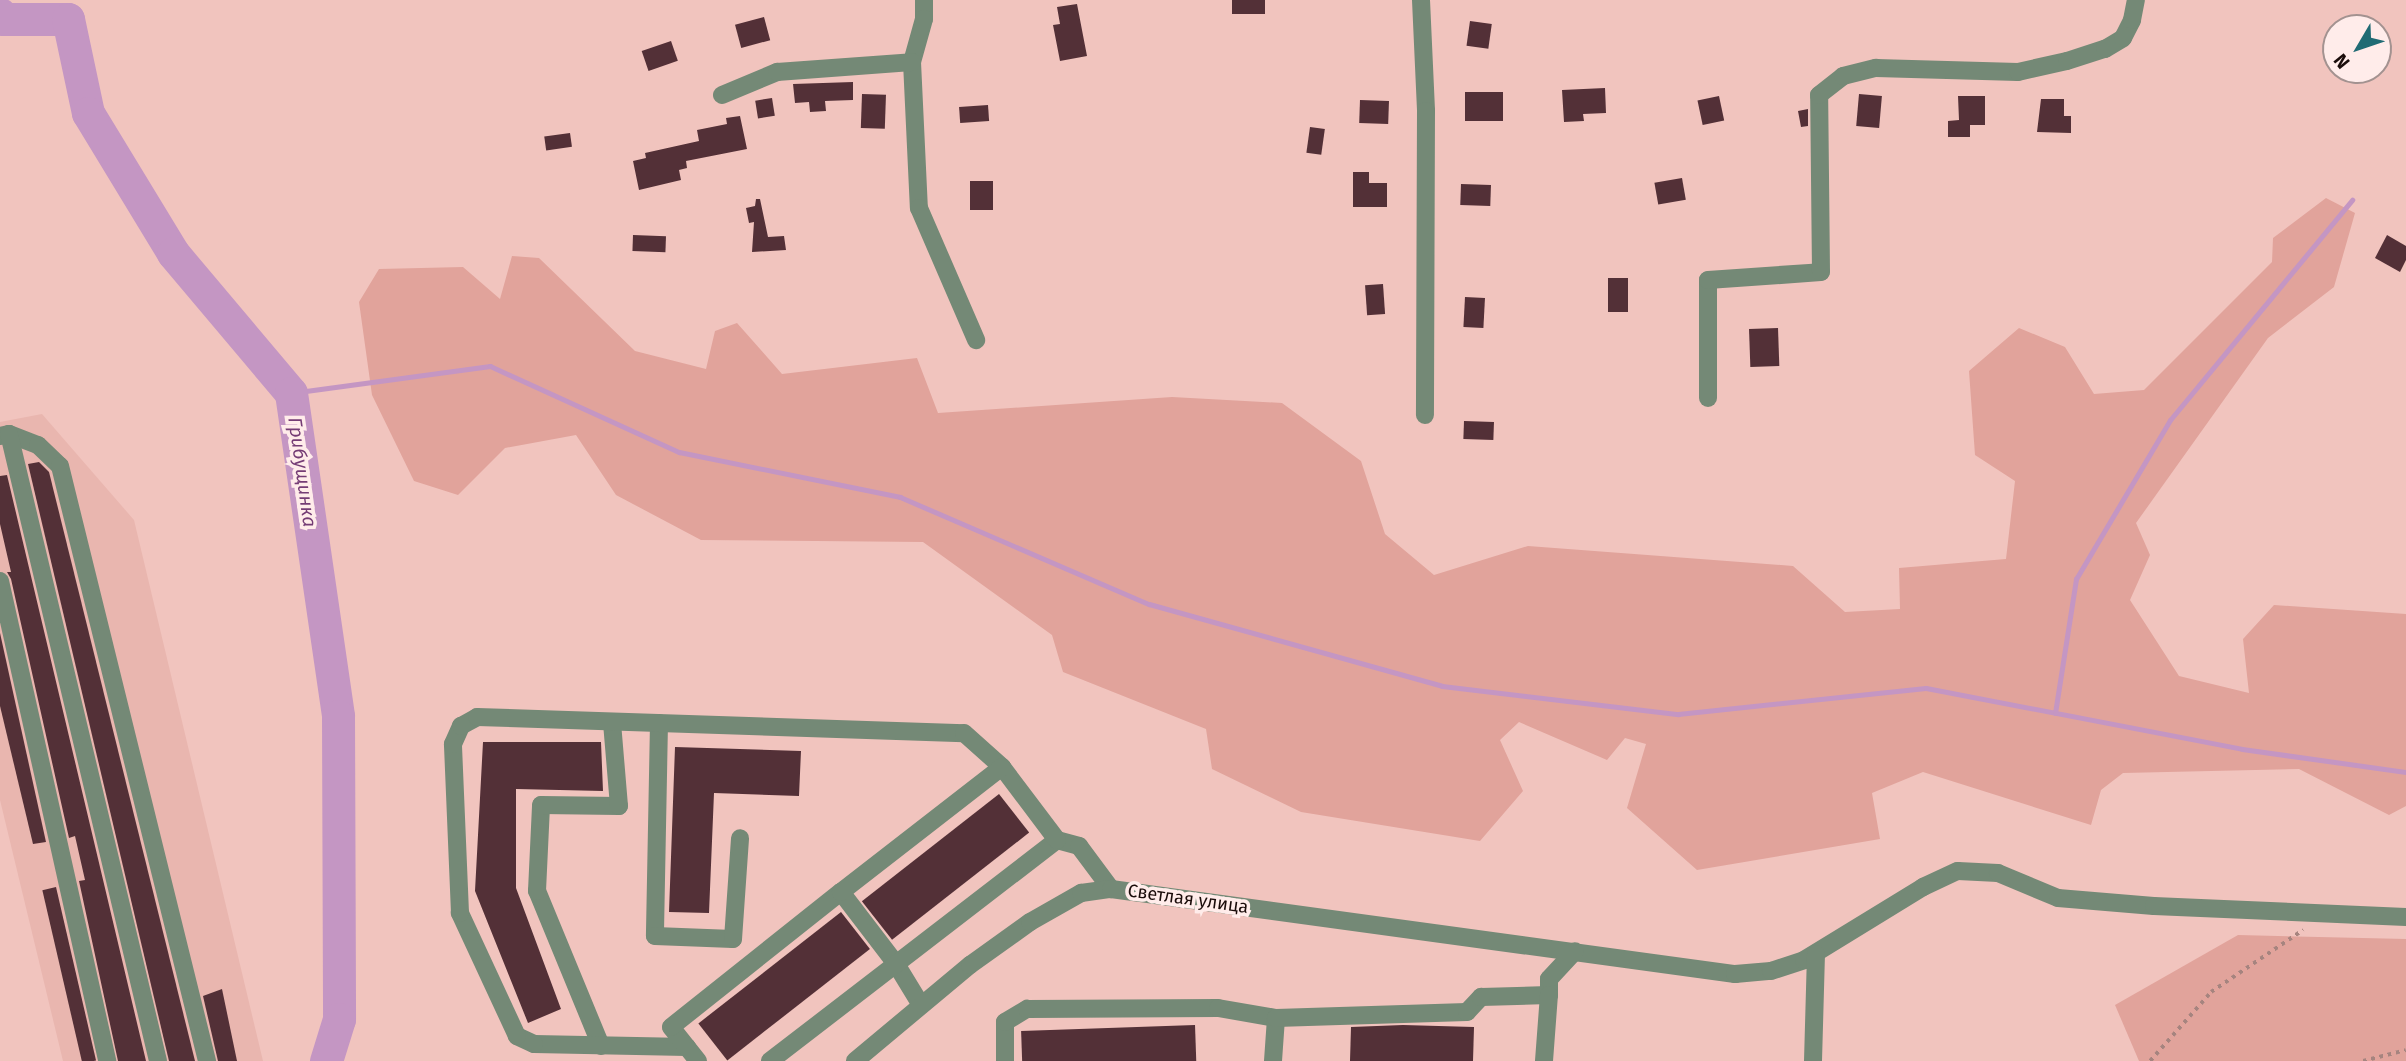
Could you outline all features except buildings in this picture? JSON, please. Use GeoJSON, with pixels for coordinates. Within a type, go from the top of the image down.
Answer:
{"type":"FeatureCollection","features":[{"type":"Feature","properties":{"kind":"street"},"geometry":{"type":"LineString","coordinates":[[924,0],[924,19],[912,62],[919,208],[976,340]]}},
{"type":"Feature","properties":{"kind":"street"},"geometry":{"type":"LineString","coordinates":[[1421,0],[1426,111],[1425,415]]}},
{"type":"Feature","properties":{"kind":"street"},"geometry":{"type":"LineString","coordinates":[[1708,398],[1707,280],[1821,272],[1819,95],[1843,76],[1876,68],[2018,72],[2067,61],[2105,49],[2123,38],[2132,20],[2136,0]]}},
{"type":"Feature","properties":{"kind":"street"},"geometry":{"type":"LineString","coordinates":[[722,95],[777,72],[912,62]]}},
{"type":"Feature","properties":{"kind":"street"},"geometry":{"type":"LineString","coordinates":[[5,435],[158,1061]]}},
{"type":"Feature","properties":{"kind":"street"},"geometry":{"type":"LineString","coordinates":[[5,435],[38,445],[60,466],[207,1061]]}},
{"type":"Feature","properties":{"kind":"street"},"geometry":{"type":"LineString","coordinates":[[0,581],[107,1061]]}},
{"type":"Feature","properties":{"kind":"street"},"geometry":{"type":"LineString","coordinates":[[693,1054],[601,1046],[551,1053],[517,1036],[460,913],[453,744],[461,726],[477,717],[964,733],[1002,767],[1057,840],[1079,846],[1111,889]]}},
{"type":"Feature","properties":{"kind":"street"},"geometry":{"type":"LineString","coordinates":[[601,1046],[537,891],[541,805],[619,806],[612,722]]}},
{"type":"Feature","properties":{"kind":"street"},"geometry":{"type":"LineString","coordinates":[[659,723],[654,936],[733,939],[740,838]]}},
{"type":"Feature","properties":{"kind":"street"},"geometry":{"type":"LineString","coordinates":[[693,1054],[671,1027],[1002,767]]}},
{"type":"Feature","properties":{"kind":"street"},"geometry":{"type":"LineString","coordinates":[[770,1061],[1057,840]]}},
{"type":"Feature","properties":{"kind":"street","name":"Светлая улица"},"geometry":{"type":"LineString","coordinates":[[855,1061],[921,1005],[1030,922],[1081,893],[1111,889],[1735,974],[1771,971],[1816,954],[1923,887],[1958,871],[1998,873],[2058,898],[2325,915],[2406,917]]}},
{"type":"Feature","properties":{"kind":"street"},"geometry":{"type":"LineString","coordinates":[[841,892],[896,964],[921,1005]]}},
{"type":"Feature","properties":{"kind":"street"},"geometry":{"type":"LineString","coordinates":[[1544,1061],[1549,979],[1575,951]]}},
{"type":"Feature","properties":{"kind":"street"},"geometry":{"type":"LineString","coordinates":[[1813,1061],[1816,954]]}},
{"type":"Feature","properties":{"kind":"street"},"geometry":{"type":"LineString","coordinates":[[1005,1061],[1005,1022],[1027,1009],[1217,1008],[1276,1018],[1467,1013],[1482,997],[1549,996]]}},
{"type":"Feature","properties":{"kind":"street"},"geometry":{"type":"LineString","coordinates":[[1273,1061],[1276,1018]]}},
{"type":"Feature","properties":{"kind":"path"},"geometry":{"type":"LineString","coordinates":[[2150,1061],[2211,992],[2325,915]]}},
{"type":"Feature","properties":{"kind":"path"},"geometry":{"type":"LineString","coordinates":[[2363,1061],[2406,1049]]}},
{"type":"Feature","properties":{"kind":"shaded area"},"geometry":{"type":"Polygon","coordinates":[[[2326,198],[2355,213],[2334,287],[2268,338],[2136,523],[2150,555],[2130,600],[2179,676],[2249,693],[2243,639],[2274,605],[2406,614],[2406,806],[2389,815],[2299,769],[2123,773],[2101,790],[2091,825],[1923,772],[1872,793],[1880,839],[1697,870],[1627,808],[1646,744],[1625,738],[1607,760],[1519,722],[1500,740],[1523,791],[1480,841],[1301,812],[1212,769],[1206,729],[1063,672],[1052,635],[923,542],[701,540],[616,495],[576,435],[505,448],[458,495],[414,481],[372,395],[359,302],[379,269],[463,267],[500,299],[512,256],[539,258],[635,351],[706,369],[715,331],[737,323],[782,374],[917,358],[938,413],[1172,397],[1282,403],[1361,461],[1385,534],[1434,575],[1528,546],[1793,566],[1845,612],[1900,609],[1899,568],[2006,559],[2015,481],[1975,455],[1969,371],[2019,328],[2065,347],[2094,394],[2144,390],[2272,262],[2273,238],[2326,198]]]}},
{"type":"Feature","properties":{"kind":"shaded area"},"geometry":{"type":"Polygon","coordinates":[[[42,414],[134,520],[263,1061],[63,1061],[0,800],[0,422],[42,414]]]}},
{"type":"Feature","properties":{"kind":"shaded area"},"geometry":{"type":"Polygon","coordinates":[[[2238,935],[2406,939],[2406,1061],[2139,1061],[2115,1005],[2238,935]]]}},
{"type":"Feature","properties":{"kind":"waterway","name":"Грибущинка"},"geometry":{"type":"LineString","coordinates":[[0,14],[2,19],[68,19],[88,113],[173,253],[291,393],[338,716],[339,1019],[326,1061]]}},
{"type":"Feature","properties":{"kind":"waterway"},"geometry":{"type":"LineString","coordinates":[[2055,713],[2076,579],[2170,420],[2352,200]]}},
{"type":"Feature","properties":{"kind":"waterway"},"geometry":{"type":"LineString","coordinates":[[291,393],[490,366],[679,452],[900,497],[1149,604],[1442,686],[1678,714],[1926,688],[2242,749],[2406,772]]}}]}
